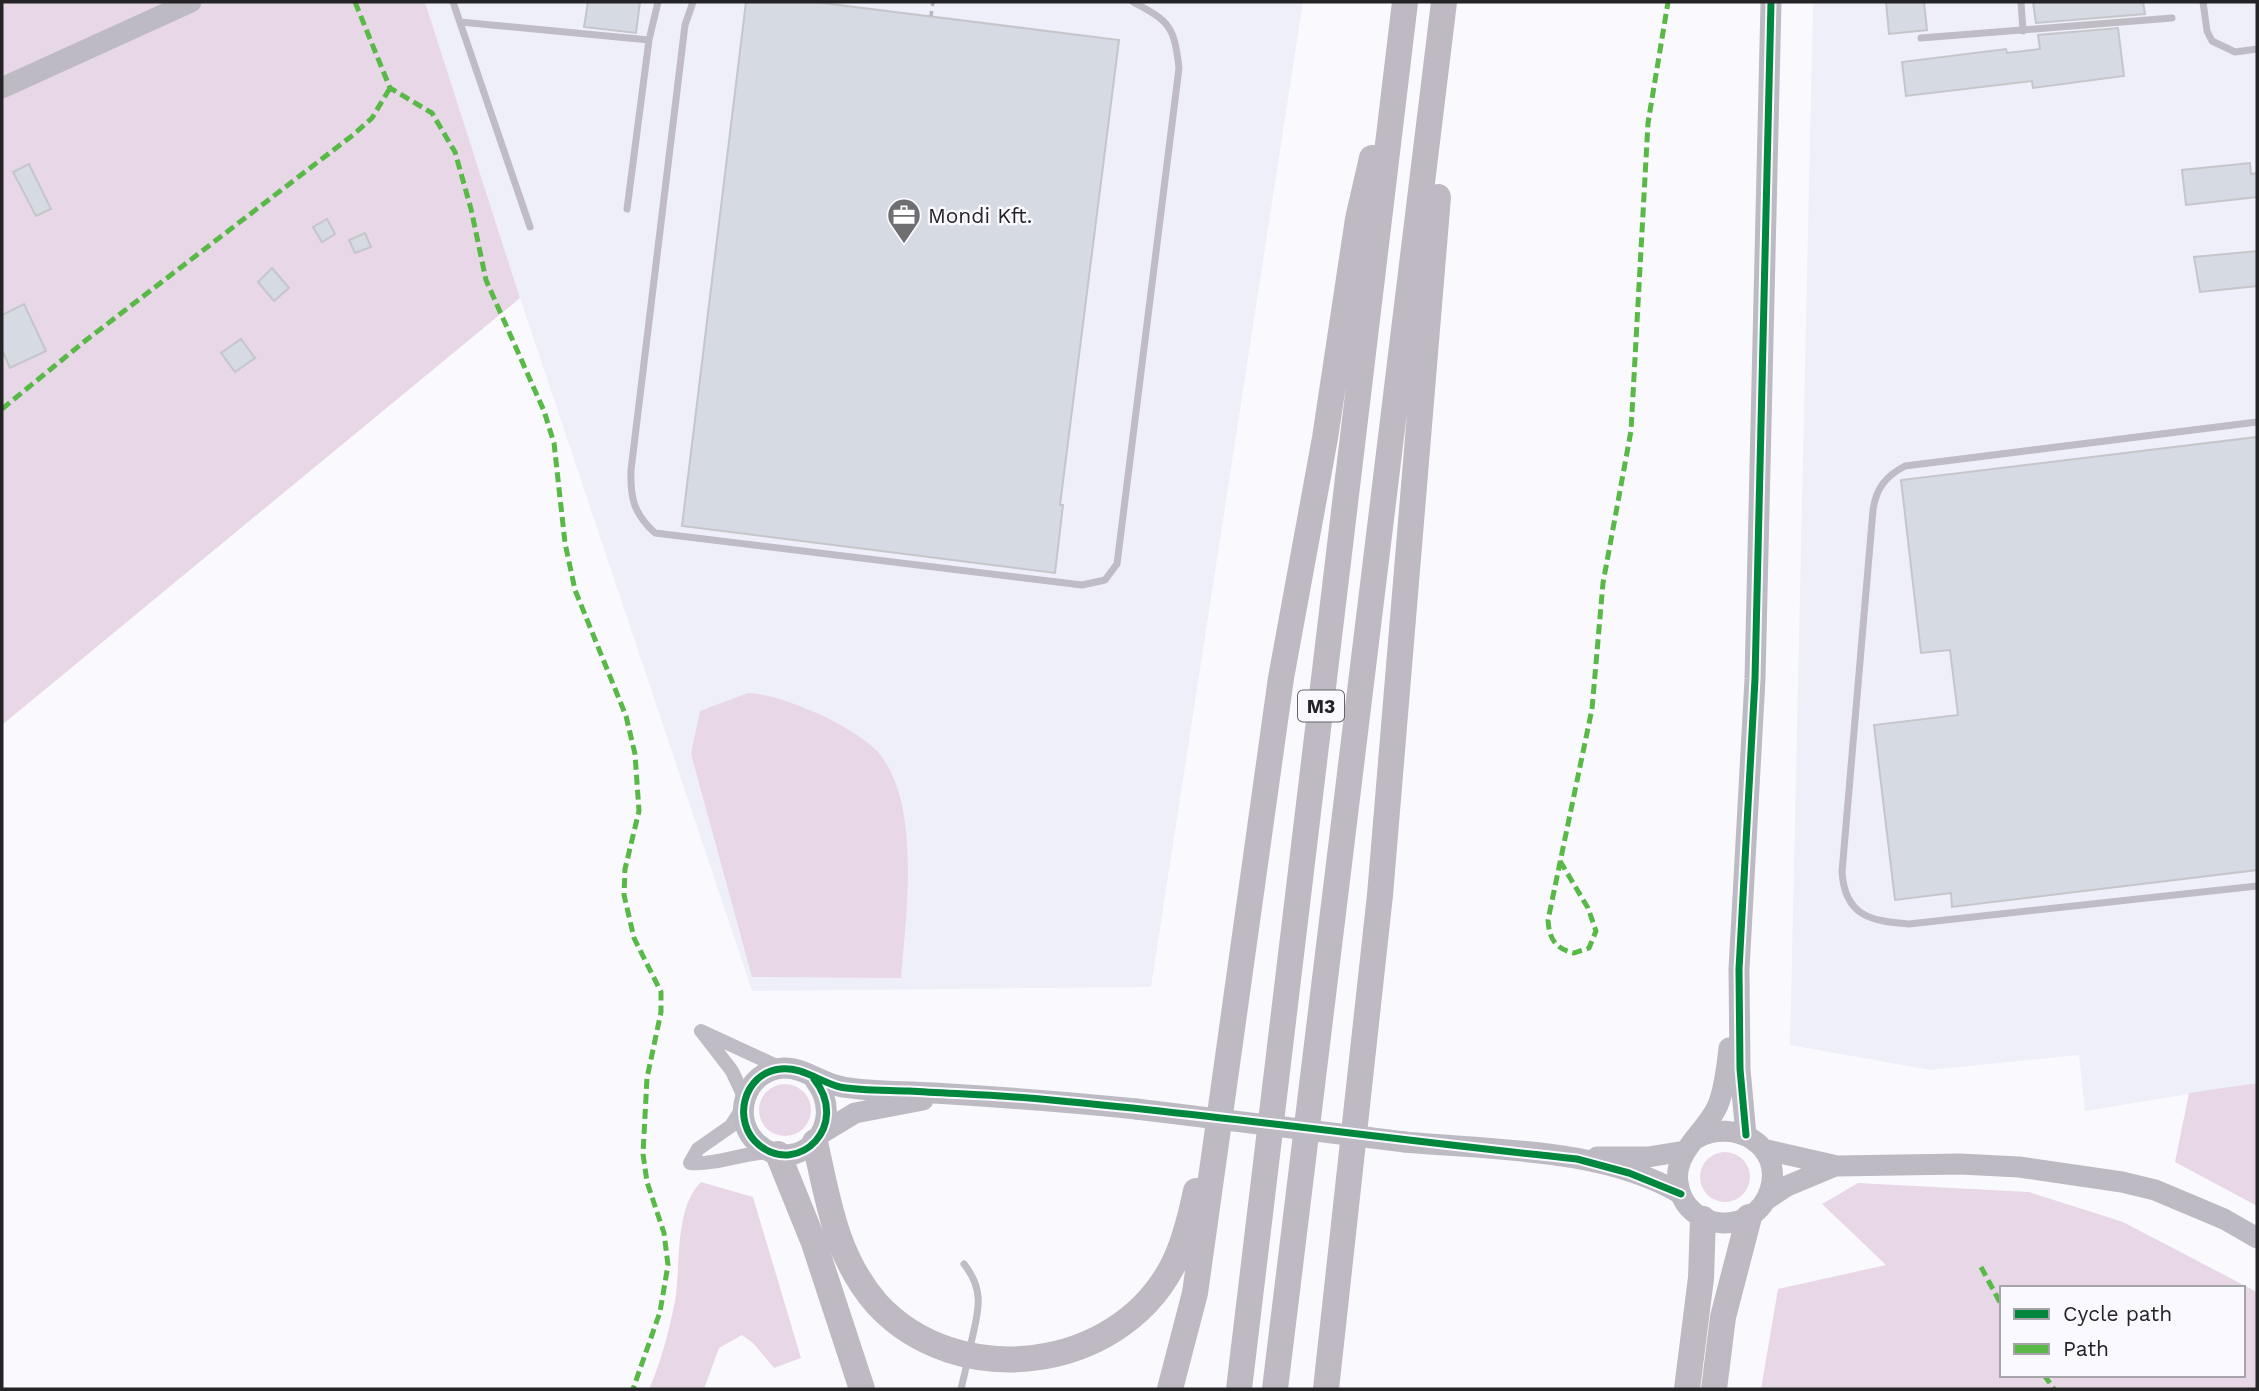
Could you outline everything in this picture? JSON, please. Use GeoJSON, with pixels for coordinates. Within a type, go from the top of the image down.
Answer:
{"type":"FeatureCollection","features":[{"type":"Feature","properties":{"kind":"highway","name":"M3"},"geometry":{"type":"LineString","coordinates":[[1275,1389],[1444,2]]}},
{"type":"Feature","properties":{"kind":"highway","name":"M3"},"geometry":{"type":"LineString","coordinates":[[1238,1389],[1404,13]]}},
{"type":"Feature","properties":{"kind":"highway"},"geometry":{"type":"LineString","coordinates":[[1170,1389],[1195,1293],[1226,1052],[1281,678],[1325,438],[1358,219],[1404,13]]}},
{"type":"Feature","properties":{"kind":"highway"},"geometry":{"type":"LineString","coordinates":[[1326,1389],[1380,895],[1438,195],[1434,77]]}},
{"type":"Feature","properties":{"kind":"highway"},"geometry":{"type":"LineString","coordinates":[[819,1138],[838,1242],[866,1290],[879,1306],[917,1336],[941,1348],[969,1357],[1009,1363],[1056,1357],[1077,1350],[1138,1311],[1173,1266],[1192,1207],[1226,1052]]}},
{"type":"Feature","properties":{"kind":"highway"},"geometry":{"type":"LineString","coordinates":[[775,1153],[814,1243],[862,1389]]}},
{"type":"Feature","properties":{"kind":"highway"},"geometry":{"type":"LineString","coordinates":[[1714,1389],[1723,1317],[1757,1208]]}},
{"type":"Feature","properties":{"kind":"highway"},"geometry":{"type":"LineString","coordinates":[[1686,1389],[1701,1278],[1703,1219]]}},
{"type":"Feature","properties":{"kind":"highway"},"geometry":{"type":"LineString","coordinates":[[1330,1356],[1335,1389]]}},
{"type":"Feature","properties":{"kind":"street"},"geometry":{"type":"LineString","coordinates":[[2,88],[191,2]]}},
{"type":"Feature","properties":{"kind":"street"},"geometry":{"type":"LineString","coordinates":[[1746,1135],[1740,1069],[1739,969],[1755,679],[1771,2]]}},
{"type":"Feature","properties":{"kind":"street"},"geometry":{"type":"LineString","coordinates":[[1739,969],[1726,1069],[1718,1103],[1691,1144],[1678,1172],[1681,1194],[1694,1213],[1703,1219],[1726,1224],[1757,1208],[1787,1186],[1837,1166]]}},
{"type":"Feature","properties":{"kind":"street"},"geometry":{"type":"LineString","coordinates":[[775,1153],[761,1146],[746,1129],[744,1103],[732,1071],[701,1031],[764,1063],[804,1073],[814,1079],[842,1087],[1136,1109],[1405,1142],[1577,1159],[1648,1157],[1691,1144],[1726,1129],[1746,1135],[1763,1149],[1837,1166],[1960,1164],[2019,1167],[2101,1178],[2155,1190],[2224,1219],[2257,1238]]}},
{"type":"Feature","properties":{"kind":"street"},"geometry":{"type":"LineString","coordinates":[[782,1068],[759,1078],[731,1125],[698,1149],[690,1163],[705,1164],[743,1154],[804,1150],[843,1118],[855,1113],[964,1095]]}},
{"type":"Feature","properties":{"kind":"street"},"geometry":{"type":"LineString","coordinates":[[814,1079],[828,1104],[828,1119],[819,1138]]}},
{"type":"Feature","properties":{"kind":"street"},"geometry":{"type":"LineString","coordinates":[[1757,1208],[1772,1174],[1763,1149]]}},
{"type":"Feature","properties":{"kind":"street"},"geometry":{"type":"LineString","coordinates":[[1577,1159],[1629,1173],[1681,1194]]}},
{"type":"Feature","properties":{"kind":"lane"},"geometry":{"type":"LineString","coordinates":[[453,2],[530,227]]}},
{"type":"Feature","properties":{"kind":"lane"},"geometry":{"type":"LineString","coordinates":[[627,209],[649,40],[658,2]]}},
{"type":"Feature","properties":{"kind":"lane"},"geometry":{"type":"LineString","coordinates":[[693,2],[685,25],[631,470],[630,497],[640,519],[655,533],[1082,585],[1105,580],[1117,564],[1179,68],[1175,34],[1158,15],[1133,2]]}},
{"type":"Feature","properties":{"kind":"lane"},"geometry":{"type":"LineString","coordinates":[[2021,2],[2022,31]]}},
{"type":"Feature","properties":{"kind":"lane"},"geometry":{"type":"LineString","coordinates":[[2203,2],[2207,31],[2212,41],[2235,52],[2257,49]]}},
{"type":"Feature","properties":{"kind":"lane"},"geometry":{"type":"LineString","coordinates":[[1921,38],[2172,18]]}},
{"type":"Feature","properties":{"kind":"lane"},"geometry":{"type":"LineString","coordinates":[[460,22],[649,40]]}},
{"type":"Feature","properties":{"kind":"lane"},"geometry":{"type":"LineString","coordinates":[[2257,422],[1905,466],[1882,482],[1875,495],[1873,510],[1842,872],[1843,893],[1854,907],[1867,917],[1909,924],[2257,886]]}},
{"type":"Feature","properties":{"kind":"lane"},"geometry":{"type":"LineString","coordinates":[[961,1389],[980,1293],[976,1279],[964,1264]]}},
{"type":"Feature","properties":{"kind":"path"},"geometry":{"type":"LineString","coordinates":[[931,16],[933,2]]}},
{"type":"Feature","properties":{"kind":"shaded area"},"geometry":{"type":"Polygon","coordinates":[[[2,2],[425,2],[520,298],[2,725],[2,2]]]}},
{"type":"Feature","properties":{"kind":"shaded area"},"geometry":{"type":"Polygon","coordinates":[[[425,2],[1303,2],[1151,987],[752,991],[520,298],[425,2]]]}},
{"type":"Feature","properties":{"kind":"shaded area"},"geometry":{"type":"Polygon","coordinates":[[[1813,2],[2257,2],[2257,1083],[2085,1111],[2079,1055],[1930,1070],[1790,1045],[1813,2]]]}},
{"type":"Feature","properties":{"kind":"shaded area"},"geometry":{"type":"Polygon","coordinates":[[[748,693],[785,701],[842,726],[878,752],[892,774],[901,800],[908,861],[901,978],[752,977],[691,754],[700,711],[748,693]]]}},
{"type":"Feature","properties":{"kind":"shaded area"},"geometry":{"type":"Polygon","coordinates":[[[2257,1083],[2257,1206],[2175,1162],[2189,1093],[2257,1083]]]}},
{"type":"Feature","properties":{"kind":"shaded area"},"geometry":{"type":"Polygon","coordinates":[[[785,1084],[795,1086],[803,1092],[809,1100],[809,1120],[803,1128],[795,1134],[785,1136],[775,1134],[767,1128],[761,1120],[759,1110],[761,1100],[767,1092],[775,1086],[785,1084]]]}},
{"type":"Feature","properties":{"kind":"shaded area"},"geometry":{"type":"Polygon","coordinates":[[[1725,1152],[1743,1159],[1750,1177],[1743,1195],[1725,1202],[1707,1195],[1700,1177],[1707,1159],[1725,1152]]]}},
{"type":"Feature","properties":{"kind":"shaded area"},"geometry":{"type":"Polygon","coordinates":[[[701,1182],[753,1197],[801,1358],[774,1368],[753,1343],[742,1335],[719,1348],[704,1389],[649,1389],[664,1346],[675,1301],[682,1222],[692,1193],[701,1182]]]}},
{"type":"Feature","properties":{"kind":"shaded area"},"geometry":{"type":"Polygon","coordinates":[[[1858,1183],[2029,1192],[2123,1222],[2257,1292],[2257,1389],[1761,1389],[1778,1289],[1886,1265],[1822,1204],[1858,1183]]]}},
{"type":"Feature","properties":{"kind":"building"},"geometry":{"type":"Polygon","coordinates":[[[588,2],[640,2],[636,33],[584,27],[588,2]]]}},
{"type":"Feature","properties":{"kind":"building"},"geometry":{"type":"Polygon","coordinates":[[[746,2],[815,2],[1119,40],[1060,505],[1063,505],[1055,573],[682,526],[746,2]]]}},
{"type":"Feature","properties":{"kind":"building"},"geometry":{"type":"Polygon","coordinates":[[[1886,2],[1924,2],[1927,30],[1889,34],[1886,2]]]}},
{"type":"Feature","properties":{"kind":"building"},"geometry":{"type":"Polygon","coordinates":[[[2033,2],[2143,2],[2145,14],[2036,23],[2033,2]]]}},
{"type":"Feature","properties":{"kind":"building"},"geometry":{"type":"Polygon","coordinates":[[[2118,28],[2124,76],[2033,88],[2032,81],[1906,96],[1902,62],[2006,49],[2007,53],[2040,49],[2038,35],[2118,28]]]}},
{"type":"Feature","properties":{"kind":"building"},"geometry":{"type":"Polygon","coordinates":[[[2250,163],[2251,174],[2257,173],[2257,197],[2186,205],[2182,170],[2250,163]]]}},
{"type":"Feature","properties":{"kind":"building"},"geometry":{"type":"Polygon","coordinates":[[[29,164],[51,209],[36,216],[13,172],[29,164]]]}},
{"type":"Feature","properties":{"kind":"building"},"geometry":{"type":"Polygon","coordinates":[[[327,219],[335,234],[322,242],[313,227],[327,219]]]}},
{"type":"Feature","properties":{"kind":"building"},"geometry":{"type":"Polygon","coordinates":[[[365,233],[371,247],[355,253],[349,240],[365,233]]]}},
{"type":"Feature","properties":{"kind":"building"},"geometry":{"type":"Polygon","coordinates":[[[2257,251],[2257,286],[2200,292],[2194,257],[2257,251]]]}},
{"type":"Feature","properties":{"kind":"building"},"geometry":{"type":"Polygon","coordinates":[[[272,268],[289,288],[274,301],[258,282],[272,268]]]}},
{"type":"Feature","properties":{"kind":"building"},"geometry":{"type":"Polygon","coordinates":[[[24,304],[46,351],[10,368],[2,350],[2,315],[24,304]]]}},
{"type":"Feature","properties":{"kind":"building"},"geometry":{"type":"Polygon","coordinates":[[[241,339],[255,358],[235,372],[221,353],[241,339]]]}},
{"type":"Feature","properties":{"kind":"building"},"geometry":{"type":"Polygon","coordinates":[[[2257,437],[2257,870],[1952,907],[1951,893],[1895,900],[1874,725],[1958,715],[1950,650],[1921,653],[1901,480],[2257,437]]]}},
{"type":"Feature","properties":{"kind":"marked path"},"geometry":{"type":"LineString","coordinates":[[355,2],[390,88],[432,113],[455,152],[471,209],[486,280],[544,411],[554,443],[565,543],[575,590],[626,716],[635,754],[639,811],[625,869],[624,895],[634,938],[661,992],[661,1012],[647,1078],[643,1154],[647,1182],[664,1233],[668,1265],[660,1312],[633,1389]]}},
{"type":"Feature","properties":{"kind":"marked path"},"geometry":{"type":"LineString","coordinates":[[1560,861],[1588,908],[1596,931],[1589,948],[1574,953],[1562,949],[1554,942],[1548,920],[1592,709],[1603,583],[1631,431],[1648,123],[1668,2]]}},
{"type":"Feature","properties":{"kind":"marked path"},"geometry":{"type":"LineString","coordinates":[[2,409],[85,341],[353,135],[372,118],[390,88]]}},
{"type":"Feature","properties":{"kind":"marked path"},"geometry":{"type":"LineString","coordinates":[[1981,1267],[2000,1302]]}},
{"type":"Feature","properties":{"kind":"marked path"},"geometry":{"type":"LineString","coordinates":[[2045,1377],[2054,1389]]}},
{"type":"Feature","properties":{"kind":"cycle path"},"geometry":{"type":"LineString","coordinates":[[1746,1135],[1740,1069],[1739,969],[1755,679],[1771,2]]}},
{"type":"Feature","properties":{"kind":"cycle path"},"geometry":{"type":"LineString","coordinates":[[814,1079],[824,1096],[827,1113],[823,1129],[815,1141],[804,1150],[790,1155],[774,1153],[759,1145],[745,1124],[745,1100],[757,1079],[767,1072],[788,1069],[840,1087],[865,1090],[1016,1097],[1117,1106],[1577,1159],[1629,1173],[1681,1194]]}},
{"type":"Feature","properties":{"kind":"place","name":"Mondi Kft."},"geometry":{"type":"Point","coordinates":[904,245]}}]}
